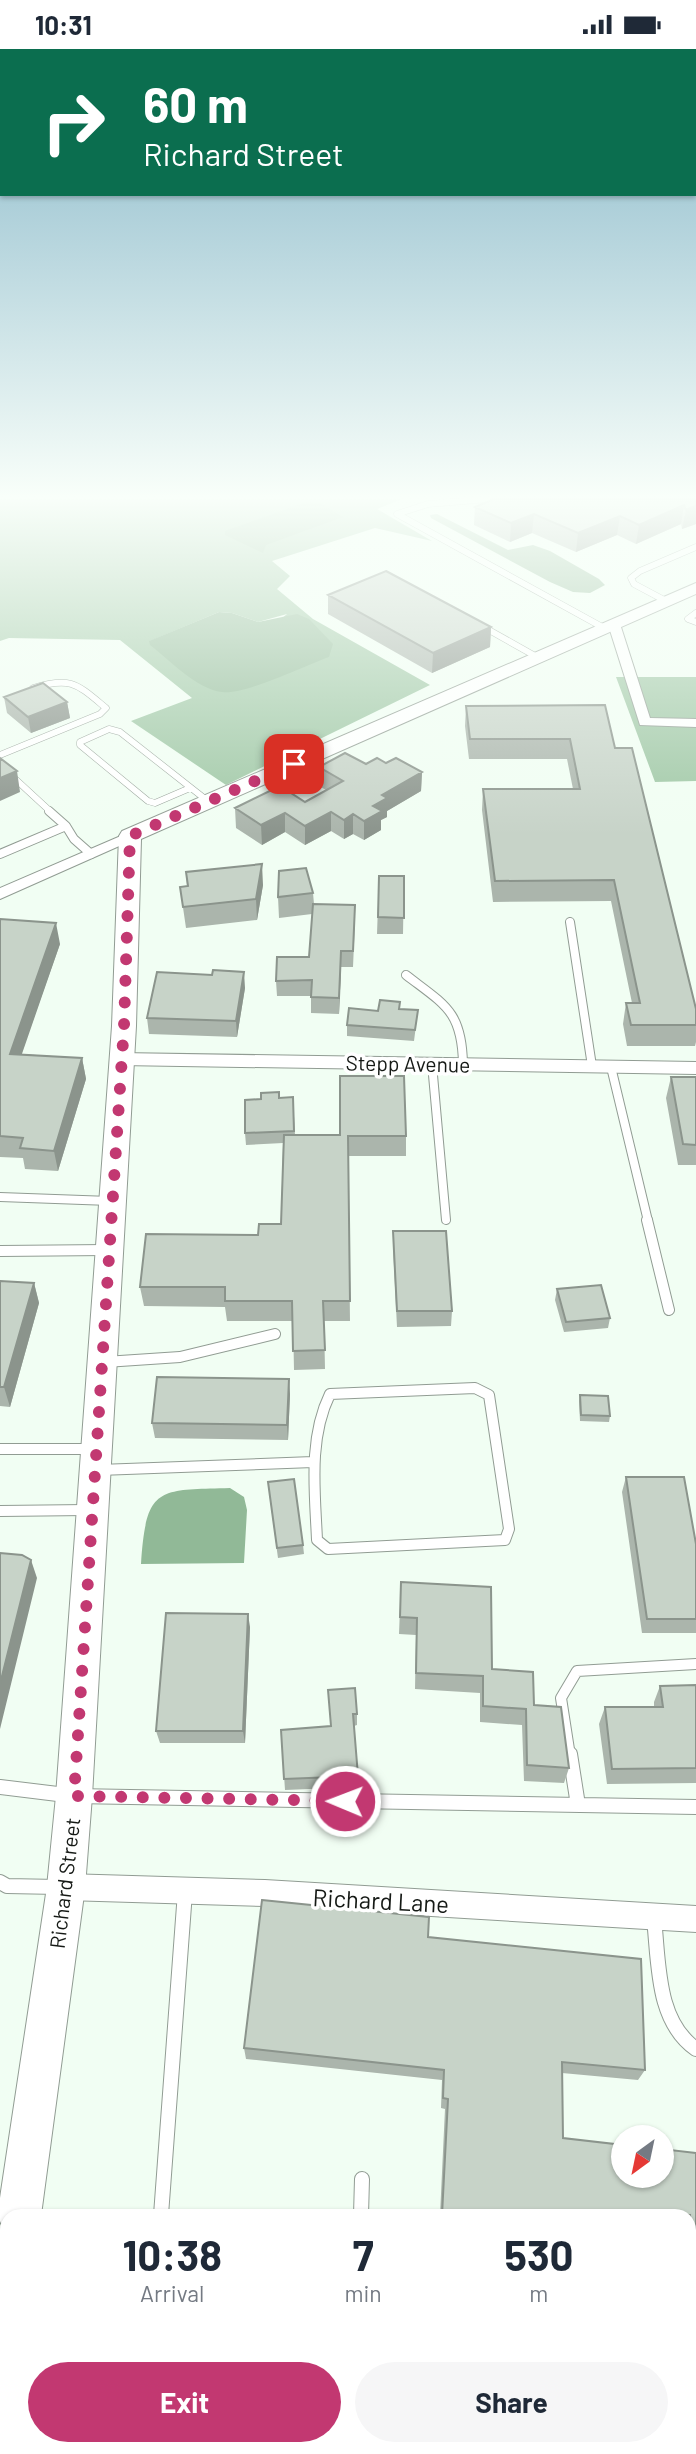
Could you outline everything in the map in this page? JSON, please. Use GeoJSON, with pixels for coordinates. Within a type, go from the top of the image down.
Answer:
{"type":"FeatureCollection","features":[{"type":"Feature","properties":{"kind":"street"},"geometry":{"type":"LineString","coordinates":[[0,894],[643,611]]}},
{"type":"Feature","properties":{"kind":"street"},"geometry":{"type":"LineString","coordinates":[[609,626],[645,722],[696,723]]}},
{"type":"Feature","properties":{"kind":"street","name":"Richard Street"},"geometry":{"type":"LineString","coordinates":[[20,2209],[66,1887],[74,1796],[107,1249],[124,1026],[130,836]]}},
{"type":"Feature","properties":{"kind":"street","name":"Stepp Avenue"},"geometry":{"type":"LineString","coordinates":[[120,1059],[696,1068]]}},
{"type":"Feature","properties":{"kind":"street","name":"Richard Lane"},"geometry":{"type":"LineString","coordinates":[[66,1887],[306,1896],[696,1919]]}},
{"type":"Feature","properties":{"kind":"lane"},"geometry":{"type":"LineString","coordinates":[[581,611],[609,626]]}},
{"type":"Feature","properties":{"kind":"lane"},"geometry":{"type":"LineString","coordinates":[[696,613],[688,619],[696,622]]}},
{"type":"Feature","properties":{"kind":"lane"},"geometry":{"type":"LineString","coordinates":[[469,618],[537,657]]}},
{"type":"Feature","properties":{"kind":"lane"},"geometry":{"type":"LineString","coordinates":[[0,755],[100,714],[106,708],[69,679],[59,679],[24,692]]}},
{"type":"Feature","properties":{"kind":"lane"},"geometry":{"type":"LineString","coordinates":[[190,788],[155,803],[148,801],[80,745],[80,742],[108,729],[120,731],[209,802]]}},
{"type":"Feature","properties":{"kind":"lane"},"geometry":{"type":"LineString","coordinates":[[0,765],[66,826],[74,839],[91,854]]}},
{"type":"Feature","properties":{"kind":"lane"},"geometry":{"type":"LineString","coordinates":[[0,854],[66,826]]}},
{"type":"Feature","properties":{"kind":"lane"},"geometry":{"type":"LineString","coordinates":[[570,922],[592,1066]]}},
{"type":"Feature","properties":{"kind":"lane"},"geometry":{"type":"LineString","coordinates":[[406,975],[458,1020],[464,1039],[463,1064]]}},
{"type":"Feature","properties":{"kind":"lane"},"geometry":{"type":"LineString","coordinates":[[432,1064],[446,1220]]}},
{"type":"Feature","properties":{"kind":"lane"},"geometry":{"type":"LineString","coordinates":[[611,1067],[669,1310]]}},
{"type":"Feature","properties":{"kind":"lane"},"geometry":{"type":"LineString","coordinates":[[0,1196],[111,1201]]}},
{"type":"Feature","properties":{"kind":"lane"},"geometry":{"type":"LineString","coordinates":[[0,1251],[107,1249]]}},
{"type":"Feature","properties":{"kind":"lane"},"geometry":{"type":"LineString","coordinates":[[101,1363],[180,1357],[275,1334]]}},
{"type":"Feature","properties":{"kind":"lane"},"geometry":{"type":"LineString","coordinates":[[475,1388],[489,1395],[509,1529],[505,1540],[328,1549],[317,1540],[313,1462],[324,1406],[330,1394],[475,1388]]}},
{"type":"Feature","properties":{"kind":"lane"},"geometry":{"type":"LineString","coordinates":[[0,1449],[96,1459],[313,1462]]}},
{"type":"Feature","properties":{"kind":"lane"},"geometry":{"type":"LineString","coordinates":[[0,1511],[93,1510]]}},
{"type":"Feature","properties":{"kind":"lane"},"geometry":{"type":"LineString","coordinates":[[578,1805],[561,1698],[577,1671],[696,1664]]}},
{"type":"Feature","properties":{"kind":"lane"},"geometry":{"type":"LineString","coordinates":[[0,1787],[74,1796],[696,1807]]}},
{"type":"Feature","properties":{"kind":"lane"},"geometry":{"type":"LineString","coordinates":[[0,1882],[7,1886],[66,1887]]}},
{"type":"Feature","properties":{"kind":"lane"},"geometry":{"type":"LineString","coordinates":[[161,2209],[185,1891]]}},
{"type":"Feature","properties":{"kind":"lane"},"geometry":{"type":"LineString","coordinates":[[654,1917],[664,2001],[674,2029],[696,2049]]}},
{"type":"Feature","properties":{"kind":"lane"},"geometry":{"type":"LineString","coordinates":[[360,2209],[362,2179]]}},
{"type":"Feature","properties":{"kind":"shaded area"},"geometry":{"type":"Polygon","coordinates":[[[0,611],[304,611],[430,685],[226,785],[131,721],[192,698],[120,640],[9,638],[0,641],[0,611]],[[219,612],[150,641],[203,685],[287,614],[258,622],[232,613],[219,612]]]}},
{"type":"Feature","properties":{"kind":"shaded area"},"geometry":{"type":"Polygon","coordinates":[[[219,612],[232,613],[258,622],[297,614],[309,619],[333,644],[329,657],[259,685],[222,692],[193,680],[150,645],[149,641],[219,612]]]}},
{"type":"Feature","properties":{"kind":"shaded area"},"geometry":{"type":"Polygon","coordinates":[[[616,677],[696,677],[696,781],[655,782],[616,677]]]}},
{"type":"Feature","properties":{"kind":"shaded area"},"geometry":{"type":"Polygon","coordinates":[[[230,1488],[244,1497],[247,1510],[244,1563],[141,1564],[147,1519],[152,1506],[160,1497],[186,1490],[230,1488]]]}},
{"type":"Feature","properties":{"kind":"building"},"geometry":{"type":"Polygon","coordinates":[[[357,611],[461,611],[491,627],[433,653],[357,611]]]}},
{"type":"Feature","properties":{"kind":"building"},"geometry":{"type":"Polygon","coordinates":[[[43,683],[67,702],[28,717],[4,697],[43,683]]]}},
{"type":"Feature","properties":{"kind":"building"},"geometry":{"type":"Polygon","coordinates":[[[605,705],[615,748],[632,748],[696,1009],[696,1025],[631,1025],[626,1003],[640,1003],[614,880],[495,881],[483,789],[580,789],[570,739],[470,739],[466,706],[605,705]]]}},
{"type":"Feature","properties":{"kind":"building"},"geometry":{"type":"Polygon","coordinates":[[[345,753],[366,764],[377,758],[386,763],[396,758],[422,772],[382,795],[387,798],[373,806],[382,811],[364,821],[353,814],[344,820],[331,812],[305,826],[285,813],[261,825],[235,808],[280,786],[305,802],[343,781],[319,767],[345,753]]]}},
{"type":"Feature","properties":{"kind":"building"},"geometry":{"type":"Polygon","coordinates":[[[0,758],[17,771],[0,778],[0,758]]]}},
{"type":"Feature","properties":{"kind":"building"},"geometry":{"type":"Polygon","coordinates":[[[262,864],[256,899],[183,907],[180,887],[188,886],[186,872],[262,864]]]}},
{"type":"Feature","properties":{"kind":"building"},"geometry":{"type":"Polygon","coordinates":[[[306,868],[313,893],[278,897],[279,871],[306,868]]]}},
{"type":"Feature","properties":{"kind":"building"},"geometry":{"type":"Polygon","coordinates":[[[379,876],[404,876],[404,918],[378,917],[379,876]]]}},
{"type":"Feature","properties":{"kind":"building"},"geometry":{"type":"Polygon","coordinates":[[[313,904],[355,905],[353,951],[341,951],[339,998],[311,997],[312,980],[276,981],[277,957],[309,957],[313,904]]]}},
{"type":"Feature","properties":{"kind":"building"},"geometry":{"type":"Polygon","coordinates":[[[0,919],[56,923],[10,1054],[82,1058],[54,1151],[20,1148],[23,1138],[0,1136],[0,919]]]}},
{"type":"Feature","properties":{"kind":"building"},"geometry":{"type":"Polygon","coordinates":[[[213,970],[244,972],[236,1021],[147,1018],[157,972],[212,975],[213,970]]]}},
{"type":"Feature","properties":{"kind":"building"},"geometry":{"type":"Polygon","coordinates":[[[380,1000],[400,1002],[399,1009],[418,1010],[415,1030],[347,1025],[349,1008],[378,1011],[380,1000]]]}},
{"type":"Feature","properties":{"kind":"building"},"geometry":{"type":"Polygon","coordinates":[[[340,1076],[404,1076],[406,1136],[348,1136],[350,1301],[323,1301],[325,1350],[293,1351],[292,1301],[225,1301],[225,1287],[140,1287],[146,1234],[258,1235],[259,1224],[281,1224],[284,1135],[340,1135],[340,1076]]]}},
{"type":"Feature","properties":{"kind":"building"},"geometry":{"type":"Polygon","coordinates":[[[671,1077],[696,1077],[696,1145],[683,1144],[671,1077]]]}},
{"type":"Feature","properties":{"kind":"building"},"geometry":{"type":"Polygon","coordinates":[[[279,1092],[279,1098],[293,1097],[294,1131],[245,1133],[245,1100],[261,1099],[261,1093],[279,1092]]]}},
{"type":"Feature","properties":{"kind":"building"},"geometry":{"type":"Polygon","coordinates":[[[393,1231],[446,1231],[452,1311],[397,1311],[393,1231]]]}},
{"type":"Feature","properties":{"kind":"building"},"geometry":{"type":"Polygon","coordinates":[[[0,1281],[34,1283],[4,1387],[0,1387],[0,1281]]]}},
{"type":"Feature","properties":{"kind":"building"},"geometry":{"type":"Polygon","coordinates":[[[601,1285],[610,1318],[566,1322],[557,1289],[601,1285]]]}},
{"type":"Feature","properties":{"kind":"building"},"geometry":{"type":"Polygon","coordinates":[[[157,1377],[289,1379],[287,1425],[152,1423],[157,1377]]]}},
{"type":"Feature","properties":{"kind":"building"},"geometry":{"type":"Polygon","coordinates":[[[580,1395],[608,1396],[610,1416],[581,1415],[580,1395]]]}},
{"type":"Feature","properties":{"kind":"building"},"geometry":{"type":"Polygon","coordinates":[[[626,1477],[684,1477],[696,1544],[696,1619],[647,1619],[626,1477]]]}},
{"type":"Feature","properties":{"kind":"building"},"geometry":{"type":"Polygon","coordinates":[[[294,1479],[303,1545],[277,1548],[268,1482],[294,1479]]]}},
{"type":"Feature","properties":{"kind":"building"},"geometry":{"type":"Polygon","coordinates":[[[0,1553],[22,1555],[31,1560],[0,1684],[0,1553]]]}},
{"type":"Feature","properties":{"kind":"building"},"geometry":{"type":"Polygon","coordinates":[[[401,1582],[491,1587],[492,1669],[533,1672],[534,1705],[561,1707],[569,1768],[527,1765],[526,1709],[483,1706],[483,1676],[416,1673],[417,1618],[400,1617],[401,1582]]]}},
{"type":"Feature","properties":{"kind":"building"},"geometry":{"type":"Polygon","coordinates":[[[166,1613],[248,1614],[243,1731],[156,1731],[166,1613]]]}},
{"type":"Feature","properties":{"kind":"building"},"geometry":{"type":"Polygon","coordinates":[[[696,1685],[696,1768],[612,1769],[605,1707],[663,1707],[660,1686],[696,1685]]]}},
{"type":"Feature","properties":{"kind":"building"},"geometry":{"type":"Polygon","coordinates":[[[355,1688],[357,1714],[353,1714],[358,1776],[284,1779],[281,1730],[331,1726],[328,1690],[355,1688]]]}},
{"type":"Feature","properties":{"kind":"building"},"geometry":{"type":"Polygon","coordinates":[[[262,1900],[429,1917],[428,1937],[641,1959],[645,2070],[562,2062],[563,2138],[611,2144],[611,2188],[674,2188],[674,2150],[696,2153],[696,2209],[442,2209],[448,2099],[443,2098],[444,2070],[244,2048],[262,1900]]]}},
{"type":"Feature","properties":{"kind":"route"},"geometry":{"type":"LineString","coordinates":[[294,764],[130,836],[124,1026],[107,1249],[74,1796],[345,1801]]}}]}
